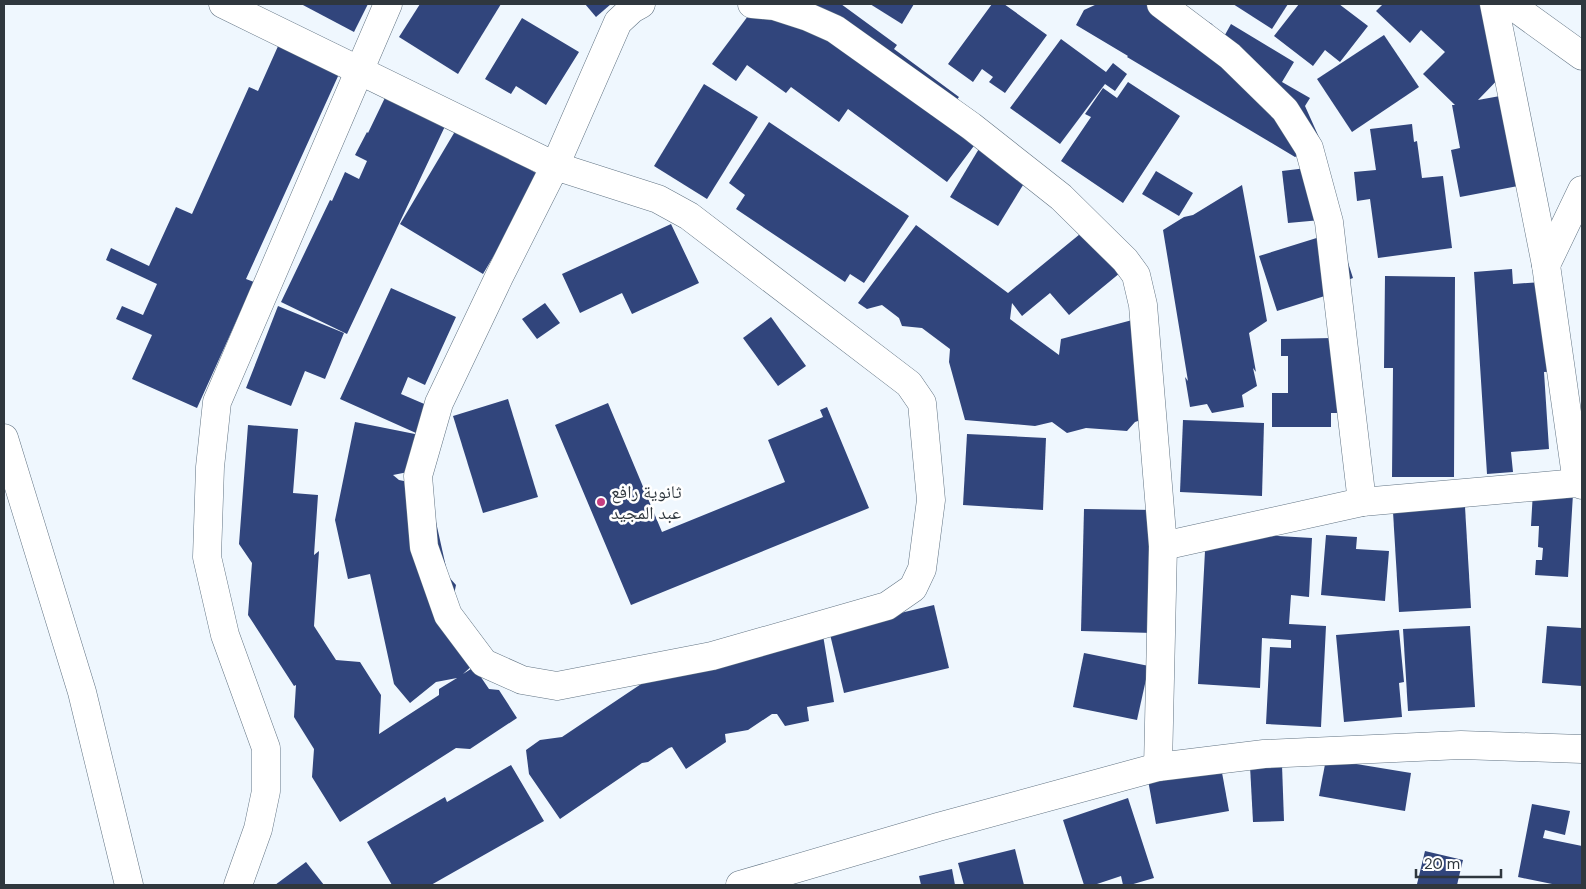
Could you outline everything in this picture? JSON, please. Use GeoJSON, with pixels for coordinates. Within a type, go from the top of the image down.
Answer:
{"type":"FeatureCollection","features":[{"type":"Feature","properties":{"kind":"street"},"geometry":{"type":"LineString","coordinates":[[223,4],[555,166],[658,199],[689,216],[909,384],[922,403],[931,500],[922,569],[913,588],[887,606],[712,656],[557,686],[522,680],[484,663],[448,615],[424,547],[418,476],[439,404],[498,277],[555,166],[618,22],[632,9],[641,4]]}},
{"type":"Feature","properties":{"kind":"street"},"geometry":{"type":"LineString","coordinates":[[238,885],[258,829],[266,791],[266,748],[225,635],[207,556],[210,467],[217,402],[388,4]]}},
{"type":"Feature","properties":{"kind":"street"},"geometry":{"type":"LineString","coordinates":[[752,4],[774,6],[835,29],[971,126],[1061,197],[1125,260],[1136,275],[1143,305],[1163,546],[1158,766]]}},
{"type":"Feature","properties":{"kind":"street"},"geometry":{"type":"LineString","coordinates":[[1161,4],[1237,63],[1285,110],[1309,148],[1329,222],[1362,502]]}},
{"type":"Feature","properties":{"kind":"street"},"geometry":{"type":"LineString","coordinates":[[1163,546],[1362,502],[1580,484],[1546,265],[1494,4]]}},
{"type":"Feature","properties":{"kind":"street"},"geometry":{"type":"LineString","coordinates":[[1510,4],[1582,56]]}},
{"type":"Feature","properties":{"kind":"street"},"geometry":{"type":"LineString","coordinates":[[1546,265],[1582,190]]}},
{"type":"Feature","properties":{"kind":"street"},"geometry":{"type":"LineString","coordinates":[[4,438],[82,692],[129,885]]}},
{"type":"Feature","properties":{"kind":"street"},"geometry":{"type":"LineString","coordinates":[[740,885],[938,827],[1158,766],[1264,754],[1452,746],[1582,750]]}},
{"type":"Feature","properties":{"kind":"building"},"geometry":{"type":"Polygon","coordinates":[[[301,4],[368,4],[354,32],[301,4]]]}},
{"type":"Feature","properties":{"kind":"building"},"geometry":{"type":"Polygon","coordinates":[[[420,4],[501,4],[458,74],[399,37],[420,4]]]}},
{"type":"Feature","properties":{"kind":"building"},"geometry":{"type":"Polygon","coordinates":[[[585,4],[611,4],[596,17],[585,4]]]}},
{"type":"Feature","properties":{"kind":"building"},"geometry":{"type":"Polygon","coordinates":[[[757,4],[841,4],[897,45],[894,49],[959,97],[952,106],[985,131],[947,182],[848,109],[839,122],[791,87],[786,93],[747,65],[736,81],[712,64],[757,4]]]}},
{"type":"Feature","properties":{"kind":"building"},"geometry":{"type":"Polygon","coordinates":[[[870,4],[914,4],[902,24],[870,4]]]}},
{"type":"Feature","properties":{"kind":"building"},"geometry":{"type":"Polygon","coordinates":[[[992,4],[1004,4],[1047,35],[1005,93],[989,82],[993,77],[982,69],[973,82],[948,64],[992,4]]]}},
{"type":"Feature","properties":{"kind":"building"},"geometry":{"type":"Polygon","coordinates":[[[1097,4],[1177,4],[1212,24],[1221,42],[1231,24],[1294,62],[1282,82],[1310,98],[1305,106],[1322,144],[1295,157],[1076,25],[1084,10],[1097,4]]]}},
{"type":"Feature","properties":{"kind":"building"},"geometry":{"type":"Polygon","coordinates":[[[1233,4],[1288,4],[1272,29],[1233,4]]]}},
{"type":"Feature","properties":{"kind":"building"},"geometry":{"type":"Polygon","coordinates":[[[1299,4],[1339,4],[1368,26],[1340,62],[1325,50],[1313,66],[1274,36],[1299,4]]]}},
{"type":"Feature","properties":{"kind":"building"},"geometry":{"type":"Polygon","coordinates":[[[1383,4],[1487,4],[1507,70],[1478,100],[1522,92],[1539,182],[1460,197],[1451,150],[1460,148],[1452,105],[1455,105],[1423,74],[1445,52],[1421,30],[1410,43],[1376,11],[1383,4]]]}},
{"type":"Feature","properties":{"kind":"building"},"geometry":{"type":"Polygon","coordinates":[[[522,18],[579,52],[546,105],[516,86],[511,94],[485,79],[522,18]]]}},
{"type":"Feature","properties":{"kind":"building"},"geometry":{"type":"Polygon","coordinates":[[[283,35],[344,63],[246,279],[254,282],[197,408],[132,379],[152,335],[116,319],[122,306],[143,315],[157,284],[106,260],[111,248],[149,266],[176,207],[192,214],[249,87],[258,91],[283,35]]]}},
{"type":"Feature","properties":{"kind":"building"},"geometry":{"type":"Polygon","coordinates":[[[1384,35],[1419,87],[1352,132],[1317,79],[1384,35]]]}},
{"type":"Feature","properties":{"kind":"building"},"geometry":{"type":"Polygon","coordinates":[[[1061,39],[1106,72],[1113,63],[1127,74],[1115,91],[1105,84],[1060,144],[1010,108],[1061,39]]]}},
{"type":"Feature","properties":{"kind":"building"},"geometry":{"type":"Polygon","coordinates":[[[393,81],[480,140],[541,176],[483,274],[400,224],[457,128],[447,122],[347,334],[281,302],[345,172],[359,179],[367,161],[355,155],[368,133],[393,81]]]}},
{"type":"Feature","properties":{"kind":"building"},"geometry":{"type":"Polygon","coordinates":[[[1128,82],[1180,116],[1123,203],[1061,161],[1091,117],[1085,114],[1103,88],[1117,98],[1128,82]]]}},
{"type":"Feature","properties":{"kind":"building"},"geometry":{"type":"Polygon","coordinates":[[[704,84],[758,117],[707,199],[654,166],[704,84]]]}},
{"type":"Feature","properties":{"kind":"building"},"geometry":{"type":"Polygon","coordinates":[[[769,122],[909,216],[864,283],[850,274],[845,282],[736,209],[745,195],[729,183],[769,122]]]}},
{"type":"Feature","properties":{"kind":"building"},"geometry":{"type":"Polygon","coordinates":[[[1412,124],[1414,142],[1417,141],[1422,178],[1443,176],[1452,248],[1378,258],[1370,199],[1357,201],[1354,172],[1376,170],[1370,129],[1412,124]]]}},
{"type":"Feature","properties":{"kind":"building"},"geometry":{"type":"Polygon","coordinates":[[[983,142],[1031,172],[998,226],[950,197],[983,142]]]}},
{"type":"Feature","properties":{"kind":"building"},"geometry":{"type":"Polygon","coordinates":[[[1315,167],[1321,220],[1288,223],[1282,171],[1315,167]]]}},
{"type":"Feature","properties":{"kind":"building"},"geometry":{"type":"Polygon","coordinates":[[[1156,171],[1193,193],[1179,216],[1142,194],[1156,171]]]}},
{"type":"Feature","properties":{"kind":"building"},"geometry":{"type":"Polygon","coordinates":[[[1242,185],[1267,321],[1249,333],[1257,386],[1242,395],[1244,407],[1212,413],[1207,404],[1190,407],[1185,377],[1188,381],[1163,230],[1184,217],[1193,215],[1242,185]]]}},
{"type":"Feature","properties":{"kind":"building"},"geometry":{"type":"Polygon","coordinates":[[[1333,216],[1353,278],[1345,281],[1347,289],[1277,311],[1259,256],[1323,236],[1333,216]]]}},
{"type":"Feature","properties":{"kind":"building"},"geometry":{"type":"Polygon","coordinates":[[[671,224],[699,283],[632,314],[622,293],[580,313],[562,274],[671,224]]]}},
{"type":"Feature","properties":{"kind":"building"},"geometry":{"type":"Polygon","coordinates":[[[916,225],[1008,293],[1091,225],[1126,268],[1069,315],[1050,293],[1022,316],[1012,303],[1010,319],[1059,355],[1061,339],[1136,319],[1147,418],[1135,422],[1127,431],[1086,428],[1067,433],[1052,422],[1035,426],[965,420],[949,362],[950,349],[922,328],[902,326],[899,318],[882,305],[867,309],[858,303],[916,225]]]}},
{"type":"Feature","properties":{"kind":"building"},"geometry":{"type":"Polygon","coordinates":[[[1512,269],[1513,284],[1542,282],[1564,371],[1544,372],[1549,449],[1511,452],[1513,472],[1487,474],[1474,272],[1512,269]]]}},
{"type":"Feature","properties":{"kind":"building"},"geometry":{"type":"Polygon","coordinates":[[[1385,276],[1455,277],[1454,477],[1392,477],[1393,368],[1384,368],[1385,276]]]}},
{"type":"Feature","properties":{"kind":"building"},"geometry":{"type":"Polygon","coordinates":[[[391,288],[456,317],[425,385],[408,377],[401,394],[429,406],[416,433],[340,399],[391,288]]]}},
{"type":"Feature","properties":{"kind":"building"},"geometry":{"type":"Polygon","coordinates":[[[545,303],[560,323],[537,339],[522,319],[545,303]]]}},
{"type":"Feature","properties":{"kind":"building"},"geometry":{"type":"Polygon","coordinates":[[[278,306],[344,333],[325,379],[305,371],[291,406],[246,388],[278,306]]]}},
{"type":"Feature","properties":{"kind":"building"},"geometry":{"type":"Polygon","coordinates":[[[771,317],[806,366],[778,386],[743,338],[771,317]]]}},
{"type":"Feature","properties":{"kind":"building"},"geometry":{"type":"Polygon","coordinates":[[[1333,338],[1351,413],[1331,413],[1331,427],[1272,427],[1272,393],[1288,393],[1288,356],[1281,356],[1281,339],[1333,338]]]}},
{"type":"Feature","properties":{"kind":"building"},"geometry":{"type":"Polygon","coordinates":[[[508,399],[538,497],[483,513],[453,416],[508,399]]]}},
{"type":"Feature","properties":{"kind":"building"},"geometry":{"type":"Polygon","coordinates":[[[608,403],[662,532],[785,482],[768,440],[823,417],[820,410],[827,407],[869,508],[631,605],[555,425],[608,403]]]}},
{"type":"Feature","properties":{"kind":"building"},"geometry":{"type":"Polygon","coordinates":[[[1183,420],[1264,423],[1262,496],[1180,492],[1183,420]]]}},
{"type":"Feature","properties":{"kind":"building"},"geometry":{"type":"Polygon","coordinates":[[[355,422],[415,434],[420,457],[413,471],[393,475],[399,480],[428,486],[448,576],[456,585],[452,604],[475,663],[463,674],[474,667],[489,689],[499,690],[517,718],[470,749],[456,748],[340,822],[312,777],[314,749],[294,717],[296,685],[294,686],[248,615],[252,563],[239,544],[248,425],[298,429],[293,493],[318,495],[314,555],[319,551],[314,626],[336,660],[360,662],[381,695],[379,734],[439,695],[439,689],[457,678],[436,682],[410,703],[394,684],[370,574],[348,579],[335,520],[355,422]]]}},
{"type":"Feature","properties":{"kind":"building"},"geometry":{"type":"Polygon","coordinates":[[[967,434],[1046,438],[1043,510],[963,505],[967,434]]]}},
{"type":"Feature","properties":{"kind":"building"},"geometry":{"type":"Polygon","coordinates":[[[1533,491],[1573,494],[1568,577],[1535,575],[1536,560],[1542,560],[1543,548],[1538,547],[1539,526],[1531,526],[1533,491]]]}},
{"type":"Feature","properties":{"kind":"building"},"geometry":{"type":"Polygon","coordinates":[[[1465,507],[1471,608],[1399,612],[1393,512],[1465,507]]]}},
{"type":"Feature","properties":{"kind":"building"},"geometry":{"type":"Polygon","coordinates":[[[1084,509],[1157,510],[1153,633],[1081,631],[1084,509]]]}},
{"type":"Feature","properties":{"kind":"building"},"geometry":{"type":"Polygon","coordinates":[[[1206,532],[1312,538],[1309,597],[1291,595],[1289,624],[1326,626],[1321,727],[1266,724],[1270,647],[1291,648],[1291,640],[1262,638],[1260,688],[1198,684],[1206,532]]]}},
{"type":"Feature","properties":{"kind":"building"},"geometry":{"type":"Polygon","coordinates":[[[1326,535],[1357,537],[1356,549],[1389,551],[1385,601],[1321,595],[1326,535]]]}},
{"type":"Feature","properties":{"kind":"building"},"geometry":{"type":"Polygon","coordinates":[[[934,605],[949,668],[844,693],[829,630],[934,605]]]}},
{"type":"Feature","properties":{"kind":"building"},"geometry":{"type":"Polygon","coordinates":[[[1470,626],[1475,707],[1408,711],[1403,629],[1470,626]]]}},
{"type":"Feature","properties":{"kind":"building"},"geometry":{"type":"Polygon","coordinates":[[[1547,626],[1582,628],[1582,686],[1542,683],[1547,626]]]}},
{"type":"Feature","properties":{"kind":"building"},"geometry":{"type":"Polygon","coordinates":[[[1399,630],[1404,682],[1399,683],[1402,717],[1344,722],[1336,635],[1399,630]]]}},
{"type":"Feature","properties":{"kind":"building"},"geometry":{"type":"Polygon","coordinates":[[[823,635],[834,702],[807,707],[809,721],[785,726],[777,714],[772,714],[748,730],[725,734],[726,742],[686,769],[672,747],[669,748],[648,762],[642,763],[560,819],[529,774],[526,750],[540,740],[562,737],[662,670],[823,635]]]}},
{"type":"Feature","properties":{"kind":"building"},"geometry":{"type":"Polygon","coordinates":[[[1084,653],[1149,666],[1137,720],[1073,707],[1084,653]]]}},
{"type":"Feature","properties":{"kind":"building"},"geometry":{"type":"Polygon","coordinates":[[[1326,759],[1411,773],[1405,811],[1319,796],[1326,759]]]}},
{"type":"Feature","properties":{"kind":"building"},"geometry":{"type":"Polygon","coordinates":[[[511,765],[544,821],[431,885],[392,885],[367,842],[445,797],[447,802],[511,765]]]}},
{"type":"Feature","properties":{"kind":"building"},"geometry":{"type":"Polygon","coordinates":[[[1282,765],[1284,821],[1253,822],[1250,766],[1282,765]]]}},
{"type":"Feature","properties":{"kind":"building"},"geometry":{"type":"Polygon","coordinates":[[[1221,767],[1229,811],[1156,824],[1148,780],[1221,767]]]}},
{"type":"Feature","properties":{"kind":"building"},"geometry":{"type":"Polygon","coordinates":[[[1128,798],[1154,878],[1130,885],[1123,885],[1121,876],[1098,885],[1084,885],[1063,820],[1128,798]]]}},
{"type":"Feature","properties":{"kind":"building"},"geometry":{"type":"Polygon","coordinates":[[[1532,804],[1570,811],[1565,835],[1545,830],[1543,838],[1582,846],[1582,885],[1557,885],[1518,877],[1532,804]]]}},
{"type":"Feature","properties":{"kind":"building"},"geometry":{"type":"Polygon","coordinates":[[[1015,849],[1024,885],[964,885],[958,863],[1015,849]]]}},
{"type":"Feature","properties":{"kind":"building"},"geometry":{"type":"Polygon","coordinates":[[[1425,851],[1463,860],[1457,885],[1417,884],[1425,851]]]}},
{"type":"Feature","properties":{"kind":"building"},"geometry":{"type":"Polygon","coordinates":[[[306,862],[324,885],[275,885],[306,862]]]}},
{"type":"Feature","properties":{"kind":"building"},"geometry":{"type":"Polygon","coordinates":[[[952,869],[955,885],[921,885],[919,876],[952,869]]]}},
{"type":"Feature","properties":{"kind":"place","name":"ثانوية رافع عبد المجيد"},"geometry":{"type":"Point","coordinates":[601,502]}}]}
